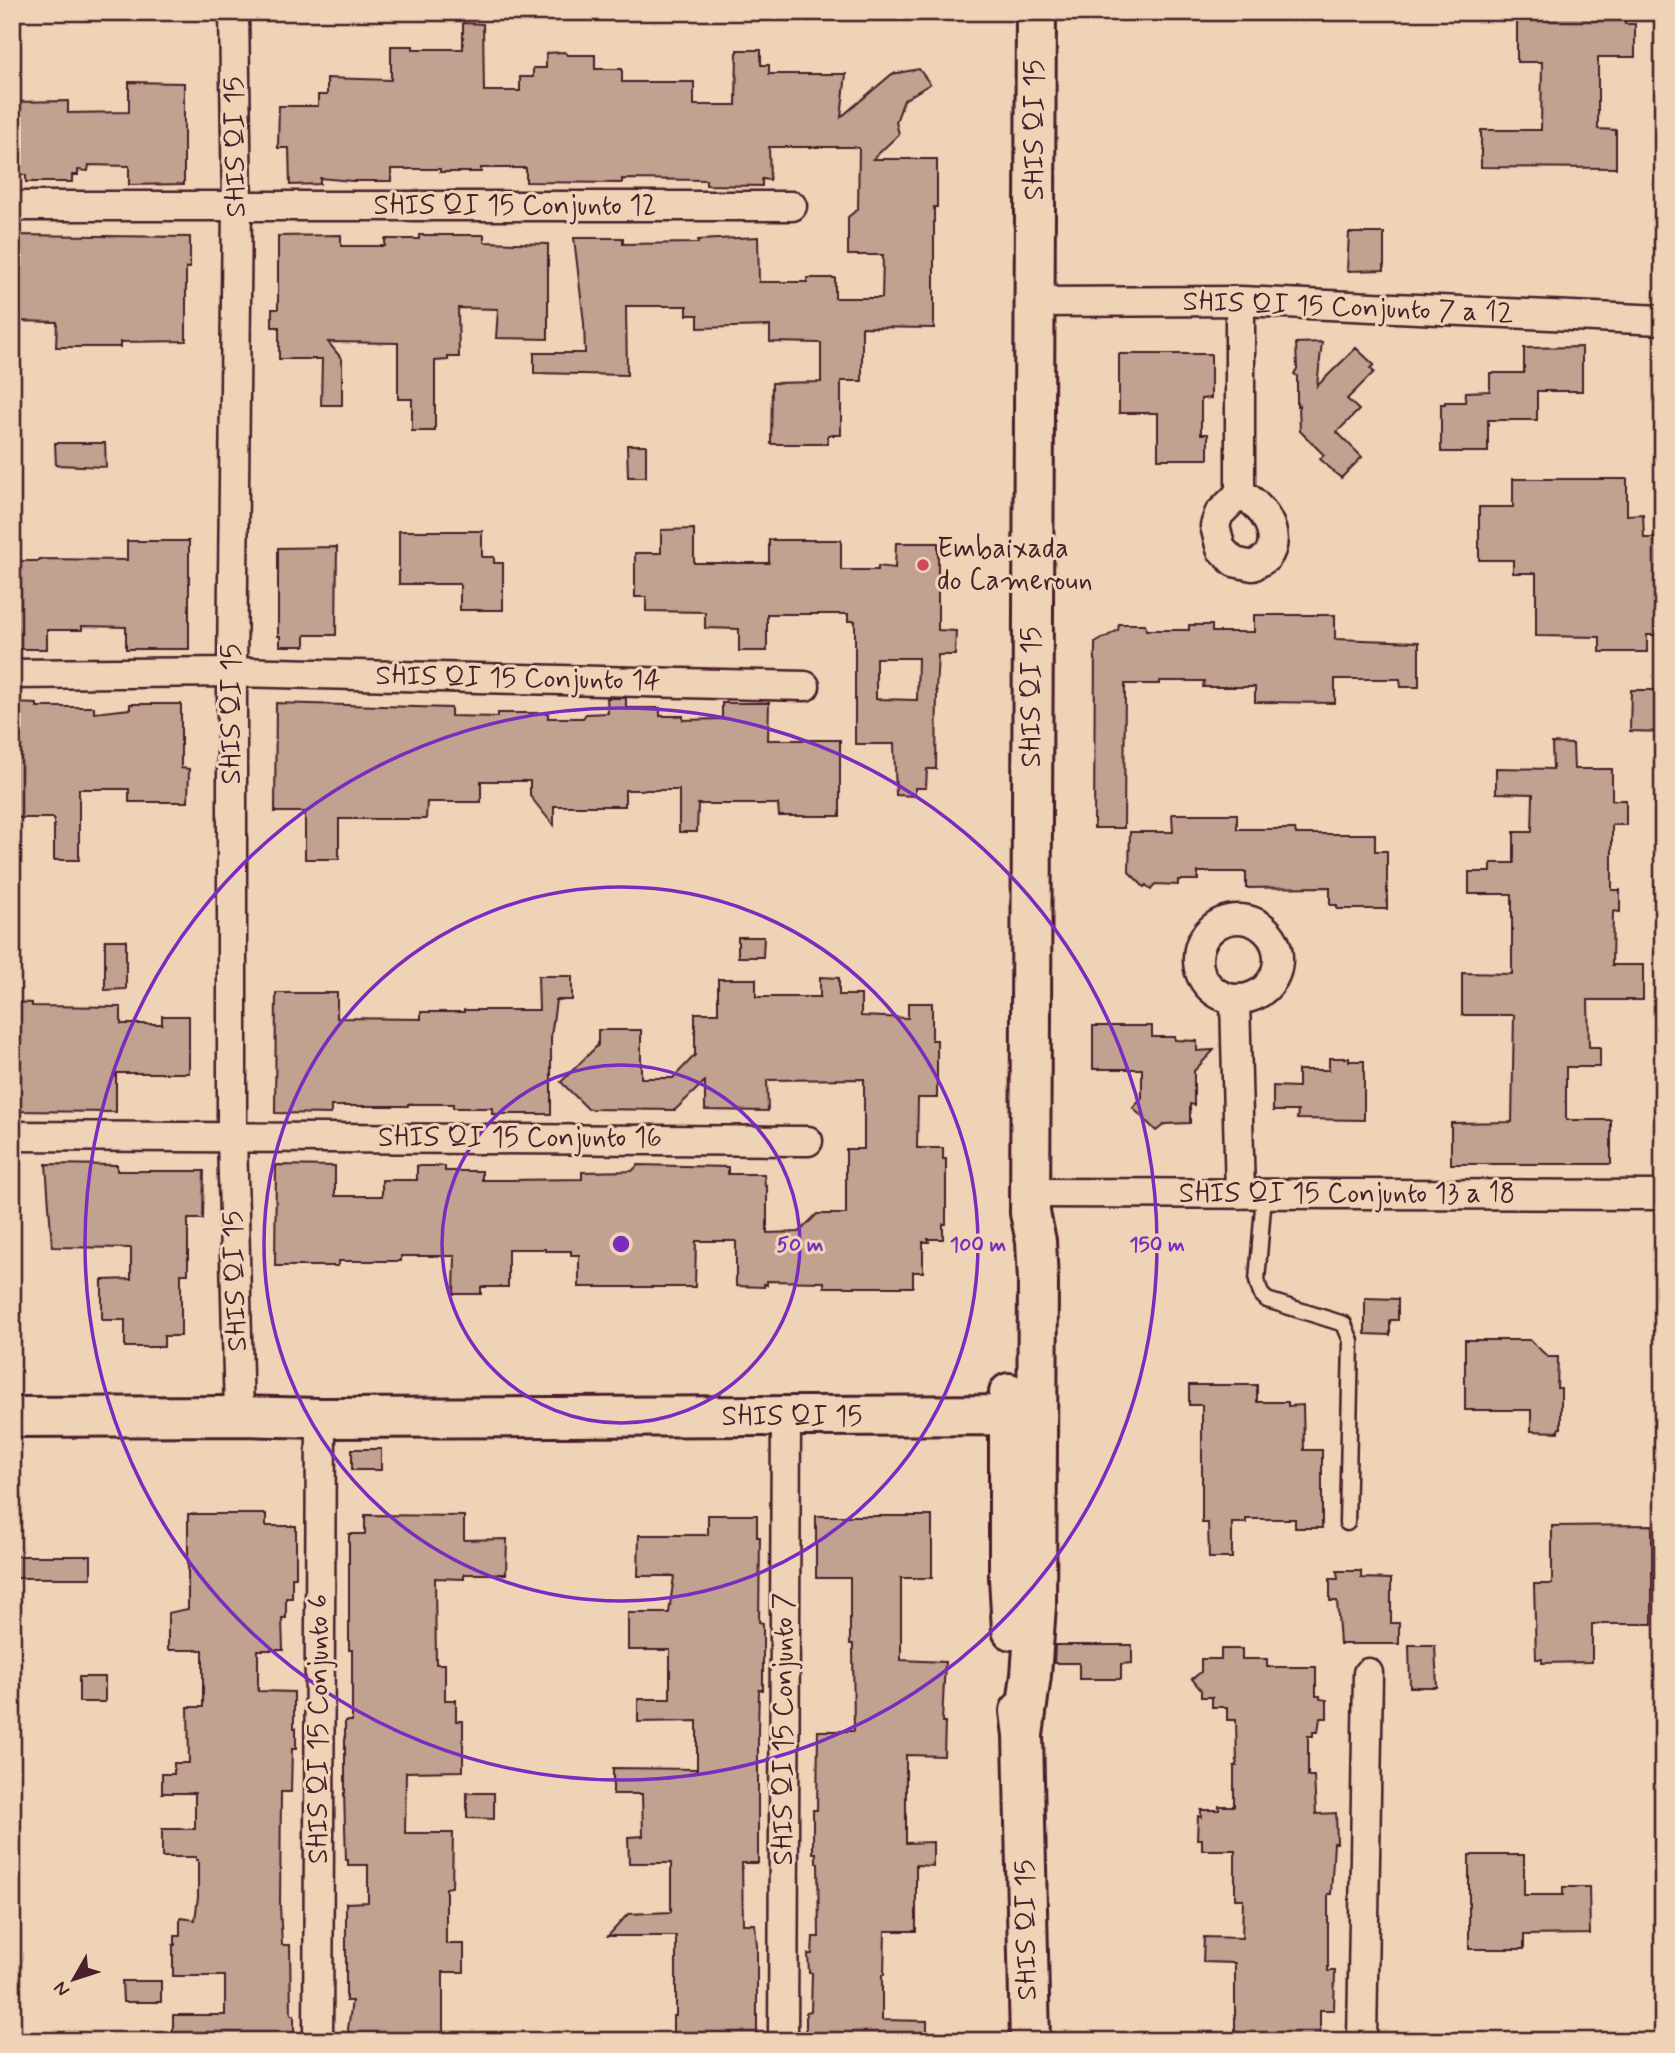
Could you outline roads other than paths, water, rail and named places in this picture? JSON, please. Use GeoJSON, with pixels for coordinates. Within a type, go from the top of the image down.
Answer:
{"type":"FeatureCollection","features":[{"type":"Feature","properties":{"kind":"street","name":"SHIS QI 15"},"geometry":{"type":"LineString","coordinates":[[234,12],[237,205],[232,672],[232,1136],[239,1416]]}},
{"type":"Feature","properties":{"kind":"street","name":"SHIS QI 15"},"geometry":{"type":"LineString","coordinates":[[1030,2041],[1023,1735],[1009,1577],[1022,1416],[1019,1239],[1030,1203],[1036,12]]}},
{"type":"Feature","properties":{"kind":"street","name":"SHIS QI 15 Conjunto 12"},"geometry":{"type":"LineString","coordinates":[[12,206],[792,206]]}},
{"type":"Feature","properties":{"kind":"street","name":"SHIS QI 15 Conjunto 7 a 12"},"geometry":{"type":"LineString","coordinates":[[1034,302],[1240,301],[1663,320]]}},
{"type":"Feature","properties":{"kind":"street"},"geometry":{"type":"LineString","coordinates":[[1240,301],[1240,493]]}},
{"type":"Feature","properties":{"kind":"street","name":"SHIS QI 15 Conjunto 14"},"geometry":{"type":"LineString","coordinates":[[12,674],[232,672],[805,686]]}},
{"type":"Feature","properties":{"kind":"street"},"geometry":{"type":"LineString","coordinates":[[1235,1000],[1252,1194]]}},
{"type":"Feature","properties":{"kind":"street","name":"SHIS QI 15 Conjunto 16"},"geometry":{"type":"LineString","coordinates":[[12,1136],[807,1140]]}},
{"type":"Feature","properties":{"kind":"street","name":"SHIS QI 15 Conjunto 13 a 18"},"geometry":{"type":"LineString","coordinates":[[1030,1203],[1252,1194],[1663,1197]]}},
{"type":"Feature","properties":{"kind":"street","name":"SHIS QI 15"},"geometry":{"type":"LineString","coordinates":[[12,1417],[1022,1416]]}},
{"type":"Feature","properties":{"kind":"street","name":"SHIS QI 15 Conjunto 7"},"geometry":{"type":"LineString","coordinates":[[783,2041],[786,1417]]}},
{"type":"Feature","properties":{"kind":"street","name":"SHIS QI 15 Conjunto 6"},"geometry":{"type":"LineString","coordinates":[[318,2041],[321,1418]]}},
{"type":"Feature","properties":{"kind":"street"},"geometry":{"type":"LineString","coordinates":[[1362,2041],[1368,1673]]}},
{"type":"Feature","properties":{"kind":"lane"},"geometry":{"type":"LineString","coordinates":[[1252,1194],[1261,1294],[1267,1300],[1344,1324],[1351,1341],[1347,1523]]}},
{"type":"Feature","properties":{"kind":"place","name":"Embaixada do Cameroun"},"geometry":{"type":"Point","coordinates":[923,565]}}]}
